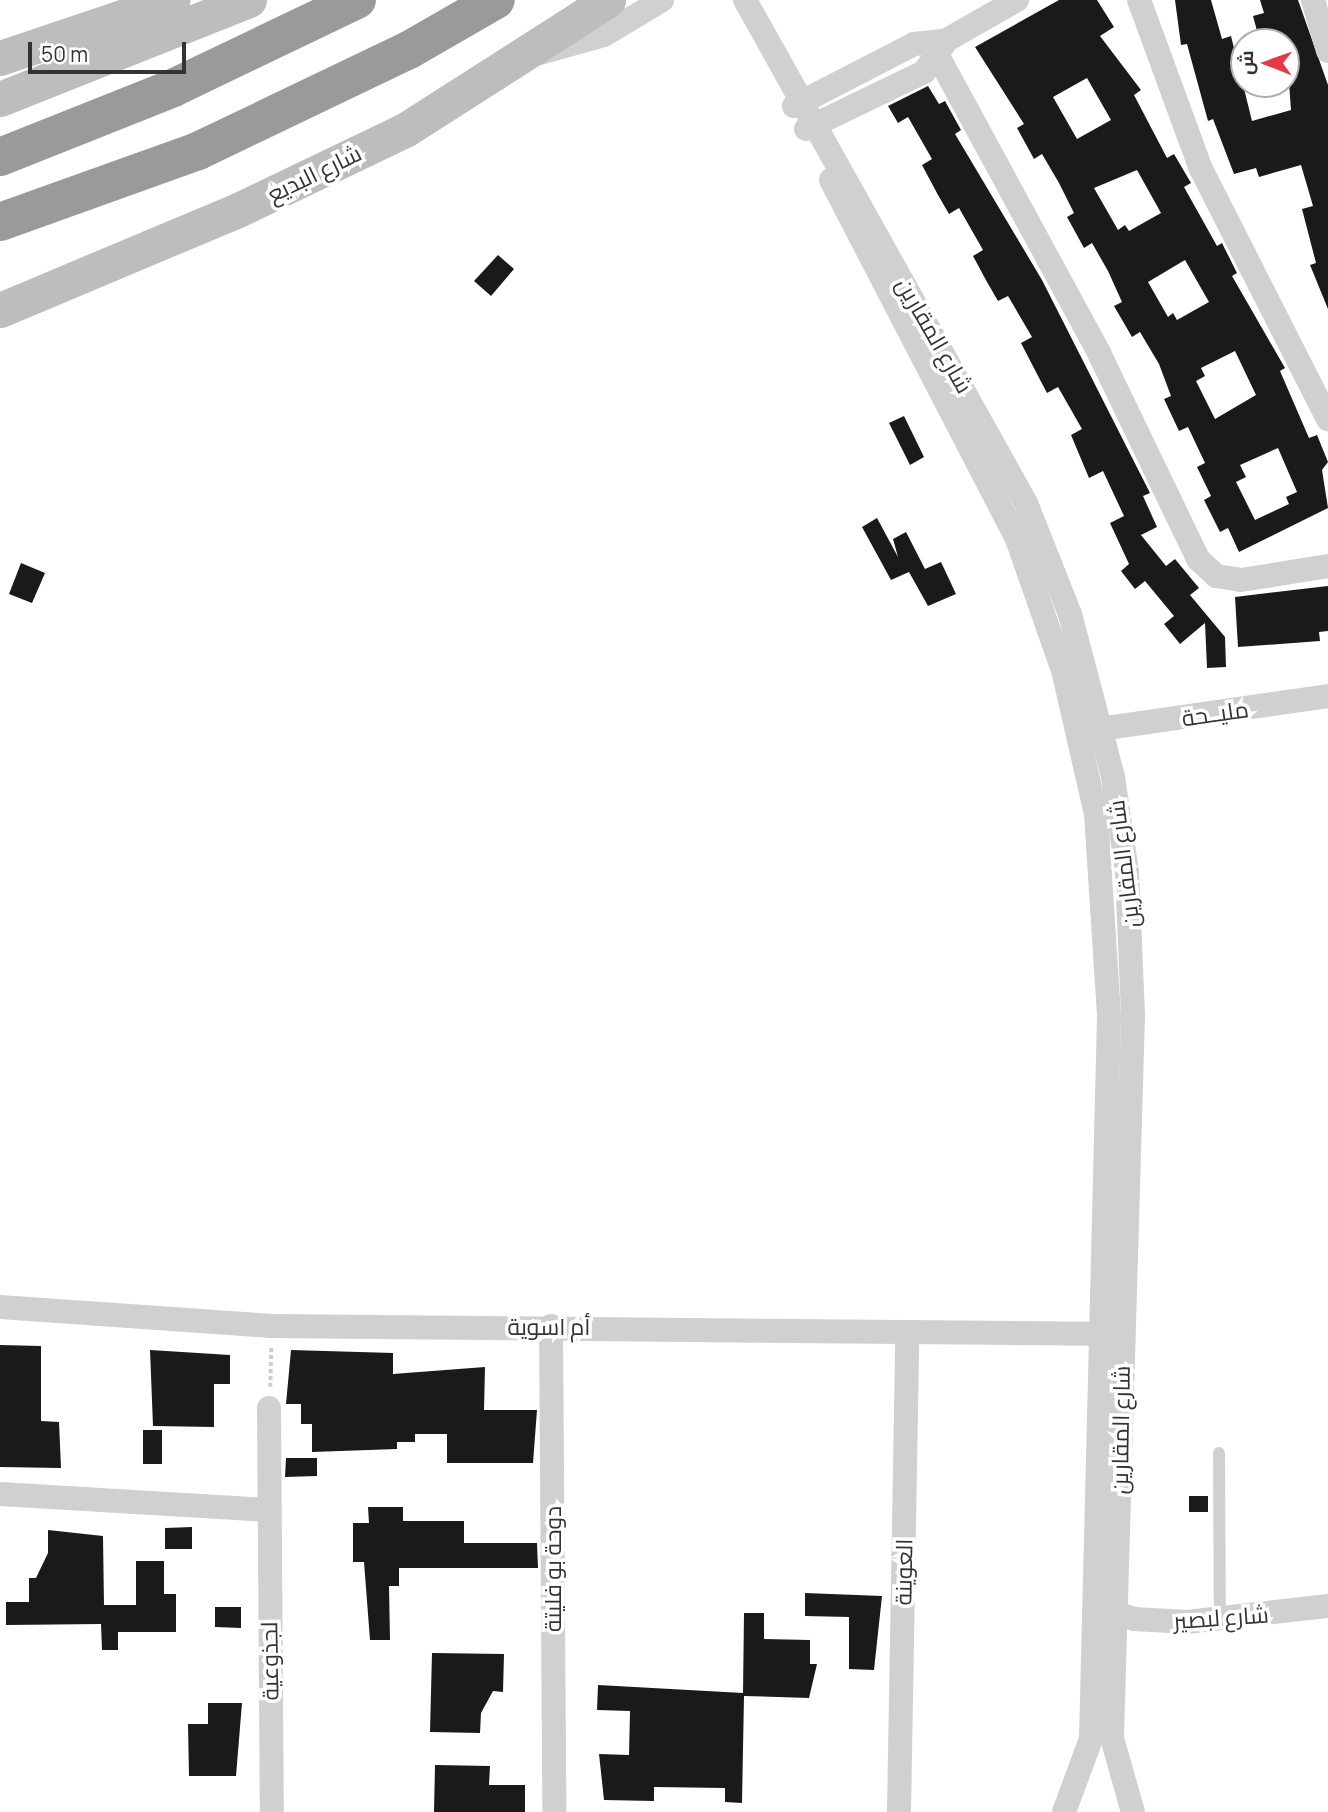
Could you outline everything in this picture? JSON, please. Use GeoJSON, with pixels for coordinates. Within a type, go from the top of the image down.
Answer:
{"type":"FeatureCollection","features":[{"type":"Feature","properties":{"kind":"highway"},"geometry":{"type":"LineString","coordinates":[[9,155],[357,0]]}},
{"type":"Feature","properties":{"kind":"highway"},"geometry":{"type":"LineString","coordinates":[[13,218],[287,110],[496,0]]}},
{"type":"Feature","properties":{"kind":"main road"},"geometry":{"type":"LineString","coordinates":[[0,58],[85,32],[172,0]]}},
{"type":"Feature","properties":{"kind":"main road"},"geometry":{"type":"LineString","coordinates":[[0,99],[249,0]]}},
{"type":"Feature","properties":{"kind":"main road","name":"شارع البديع"},"geometry":{"type":"LineString","coordinates":[[4,307],[338,162],[455,101],[608,0]]}},
{"type":"Feature","properties":{"kind":"street"},"geometry":{"type":"LineString","coordinates":[[85,32],[115,0]]}},
{"type":"Feature","properties":{"kind":"street"},"geometry":{"type":"LineString","coordinates":[[519,58],[604,36],[662,0]]}},
{"type":"Feature","properties":{"kind":"street","name":"شارع المقارين"},"geometry":{"type":"LineString","coordinates":[[734,0],[798,103]]}},
{"type":"Feature","properties":{"kind":"street","name":"شارع المقارين"},"geometry":{"type":"LineString","coordinates":[[745,0],[811,126],[1017,539],[1091,731],[1109,954],[1115,1616],[1112,1738],[1133,1812]]}},
{"type":"Feature","properties":{"kind":"street"},"geometry":{"type":"LineString","coordinates":[[811,126],[925,72],[942,50],[1017,0]]}},
{"type":"Feature","properties":{"kind":"street"},"geometry":{"type":"LineString","coordinates":[[1139,0],[1200,167],[1328,419]]}},
{"type":"Feature","properties":{"kind":"street"},"geometry":{"type":"LineString","coordinates":[[1313,0],[1328,51]]}},
{"type":"Feature","properties":{"kind":"street"},"geometry":{"type":"LineString","coordinates":[[798,103],[914,44],[942,50]]}},
{"type":"Feature","properties":{"kind":"street"},"geometry":{"type":"LineString","coordinates":[[942,50],[1099,353],[1198,559],[1216,576],[1241,580],[1328,566]]}},
{"type":"Feature","properties":{"kind":"street","name":"مليــحة"},"geometry":{"type":"LineString","coordinates":[[1091,731],[1328,696]]}},
{"type":"Feature","properties":{"kind":"street","name":"أم اسوية"},"geometry":{"type":"LineString","coordinates":[[0,1307],[271,1326],[551,1326],[1111,1334]]}},
{"type":"Feature","properties":{"kind":"street","name":"دوحة بو فليتة"},"geometry":{"type":"LineString","coordinates":[[551,1326],[554,1812]]}},
{"type":"Feature","properties":{"kind":"street","name":"العوينة"},"geometry":{"type":"LineString","coordinates":[[899,1812],[907,1332]]}},
{"type":"Feature","properties":{"kind":"street","name":"شارع المقارين"},"geometry":{"type":"LineString","coordinates":[[1064,1812],[1090,1752],[1094,1599],[1111,1334]]}},
{"type":"Feature","properties":{"kind":"street","name":"لجذوعية"},"geometry":{"type":"LineString","coordinates":[[269,1408],[267,1510],[271,1812]]}},
{"type":"Feature","properties":{"kind":"street"},"geometry":{"type":"LineString","coordinates":[[0,1494],[267,1510]]}},
{"type":"Feature","properties":{"kind":"street"},"geometry":{"type":"LineString","coordinates":[[1094,1599],[1115,1616]]}},
{"type":"Feature","properties":{"kind":"street","name":"شارع لبصير"},"geometry":{"type":"LineString","coordinates":[[1115,1616],[1220,1621],[1328,1606]]}},
{"type":"Feature","properties":{"kind":"lane"},"geometry":{"type":"LineString","coordinates":[[1219,1453],[1220,1621]]}},
{"type":"Feature","properties":{"kind":"path"},"geometry":{"type":"LineString","coordinates":[[269,1408],[271,1326]]}},
{"type":"Feature","properties":{"kind":"building"},"geometry":{"type":"Polygon","coordinates":[[[1059,0],[1097,0],[1114,27],[1100,36],[1141,90],[1134,95],[1167,158],[1174,154],[1191,183],[1184,187],[1217,246],[1222,243],[1237,273],[1232,276],[1285,368],[1280,371],[1309,438],[1317,435],[1328,462],[1322,470],[1328,508],[1239,552],[1228,528],[1220,532],[1204,500],[1211,496],[1197,467],[1205,463],[1188,427],[1179,431],[1164,399],[1171,396],[1159,364],[1140,332],[1132,337],[1114,306],[1122,302],[1108,271],[1092,243],[1084,248],[1067,217],[1074,213],[1059,183],[1042,154],[1034,159],[1017,128],[1024,124],[975,47],[1059,0]],[[1087,78],[1053,97],[1077,139],[1111,120],[1087,78]],[[1137,170],[1094,188],[1118,230],[1125,225],[1129,231],[1161,213],[1137,170]],[[1185,260],[1148,282],[1168,317],[1173,313],[1177,320],[1209,302],[1185,260]],[[1235,351],[1201,368],[1205,376],[1196,381],[1215,419],[1256,395],[1235,351]],[[1278,448],[1240,465],[1246,477],[1236,482],[1255,520],[1289,504],[1286,497],[1297,492],[1278,448]]]}},
{"type":"Feature","properties":{"kind":"building"},"geometry":{"type":"Polygon","coordinates":[[[1175,0],[1211,0],[1222,39],[1230,36],[1230,98],[1246,98],[1252,121],[1291,110],[1290,98],[1300,98],[1300,28],[1256,28],[1253,16],[1264,13],[1260,0],[1298,0],[1328,85],[1328,309],[1310,265],[1316,263],[1302,209],[1313,206],[1301,165],[1259,177],[1256,168],[1234,174],[1213,119],[1208,121],[1187,44],[1181,45],[1175,0]]]}},
{"type":"Feature","properties":{"kind":"building"},"geometry":{"type":"Polygon","coordinates":[[[928,86],[939,104],[945,101],[961,130],[955,134],[1042,280],[1150,493],[1143,496],[1157,527],[1141,535],[1166,566],[1175,559],[1199,588],[1190,595],[1225,637],[1226,667],[1207,668],[1205,623],[1180,644],[1164,624],[1174,616],[1145,581],[1135,589],[1121,571],[1129,564],[1110,523],[1124,516],[1103,471],[1089,478],[1071,435],[1082,429],[1058,387],[1047,393],[1021,343],[1032,337],[1008,296],[998,301],[987,282],[973,256],[983,250],[959,208],[949,214],[938,195],[922,165],[932,159],[908,117],[898,123],[888,106],[928,86]]]}},
{"type":"Feature","properties":{"kind":"building"},"geometry":{"type":"Polygon","coordinates":[[[498,255],[514,269],[491,296],[474,281],[498,255]]]}},
{"type":"Feature","properties":{"kind":"building"},"geometry":{"type":"Polygon","coordinates":[[[904,416],[924,457],[910,465],[889,423],[904,416]]]}},
{"type":"Feature","properties":{"kind":"building"},"geometry":{"type":"Polygon","coordinates":[[[877,518],[898,557],[893,539],[906,532],[925,569],[941,562],[956,594],[928,606],[909,572],[891,580],[862,527],[877,518]]]}},
{"type":"Feature","properties":{"kind":"building"},"geometry":{"type":"Polygon","coordinates":[[[21,563],[45,573],[32,603],[9,594],[21,563]]]}},
{"type":"Feature","properties":{"kind":"building"},"geometry":{"type":"Polygon","coordinates":[[[1328,586],[1328,631],[1319,632],[1320,641],[1238,647],[1235,597],[1328,586]]]}},
{"type":"Feature","properties":{"kind":"building"},"geometry":{"type":"Polygon","coordinates":[[[0,1345],[41,1346],[41,1421],[59,1422],[61,1468],[0,1467],[0,1345]]]}},
{"type":"Feature","properties":{"kind":"building"},"geometry":{"type":"Polygon","coordinates":[[[150,1350],[230,1355],[230,1384],[214,1384],[214,1427],[153,1426],[150,1350]]]}},
{"type":"Feature","properties":{"kind":"building"},"geometry":{"type":"Polygon","coordinates":[[[291,1350],[393,1353],[393,1374],[485,1367],[484,1410],[537,1410],[533,1463],[447,1463],[447,1434],[415,1434],[415,1442],[397,1442],[397,1449],[312,1452],[312,1424],[301,1424],[301,1404],[286,1404],[291,1350]]]}},
{"type":"Feature","properties":{"kind":"building"},"geometry":{"type":"Polygon","coordinates":[[[143,1430],[162,1430],[162,1464],[143,1464],[143,1430]]]}},
{"type":"Feature","properties":{"kind":"building"},"geometry":{"type":"Polygon","coordinates":[[[286,1458],[317,1458],[317,1476],[285,1477],[286,1458]]]}},
{"type":"Feature","properties":{"kind":"building"},"geometry":{"type":"Polygon","coordinates":[[[1189,1496],[1208,1496],[1208,1512],[1189,1512],[1189,1496]]]}},
{"type":"Feature","properties":{"kind":"building"},"geometry":{"type":"Polygon","coordinates":[[[368,1507],[403,1507],[403,1521],[464,1521],[464,1543],[537,1543],[538,1568],[399,1568],[399,1586],[389,1586],[390,1640],[370,1640],[364,1562],[353,1562],[353,1523],[369,1523],[368,1507]]]}},
{"type":"Feature","properties":{"kind":"building"},"geometry":{"type":"Polygon","coordinates":[[[192,1527],[192,1549],[165,1549],[165,1528],[192,1527]]]}},
{"type":"Feature","properties":{"kind":"building"},"geometry":{"type":"Polygon","coordinates":[[[48,1530],[103,1536],[104,1605],[136,1605],[136,1561],[164,1561],[164,1594],[176,1594],[176,1632],[118,1632],[118,1650],[102,1650],[101,1624],[6,1625],[6,1602],[29,1602],[29,1578],[36,1578],[48,1553],[48,1530]]]}},
{"type":"Feature","properties":{"kind":"building"},"geometry":{"type":"Polygon","coordinates":[[[805,1593],[882,1596],[874,1670],[849,1669],[849,1617],[805,1616],[805,1593]]]}},
{"type":"Feature","properties":{"kind":"building"},"geometry":{"type":"Polygon","coordinates":[[[215,1607],[241,1607],[241,1628],[215,1627],[215,1607]]]}},
{"type":"Feature","properties":{"kind":"building"},"geometry":{"type":"Polygon","coordinates":[[[744,1613],[764,1613],[764,1639],[810,1640],[810,1664],[817,1664],[809,1698],[744,1696],[742,1803],[725,1802],[725,1788],[654,1787],[654,1801],[604,1800],[599,1754],[629,1755],[630,1711],[597,1710],[598,1685],[743,1693],[744,1613]]]}},
{"type":"Feature","properties":{"kind":"building"},"geometry":{"type":"Polygon","coordinates":[[[432,1653],[504,1654],[503,1692],[493,1691],[481,1713],[480,1733],[430,1732],[432,1653]]]}},
{"type":"Feature","properties":{"kind":"building"},"geometry":{"type":"Polygon","coordinates":[[[208,1703],[242,1703],[236,1776],[189,1776],[188,1724],[208,1724],[208,1703]]]}},
{"type":"Feature","properties":{"kind":"building"},"geometry":{"type":"Polygon","coordinates":[[[435,1765],[490,1766],[489,1785],[525,1785],[525,1812],[434,1812],[435,1765]]]}}]}
